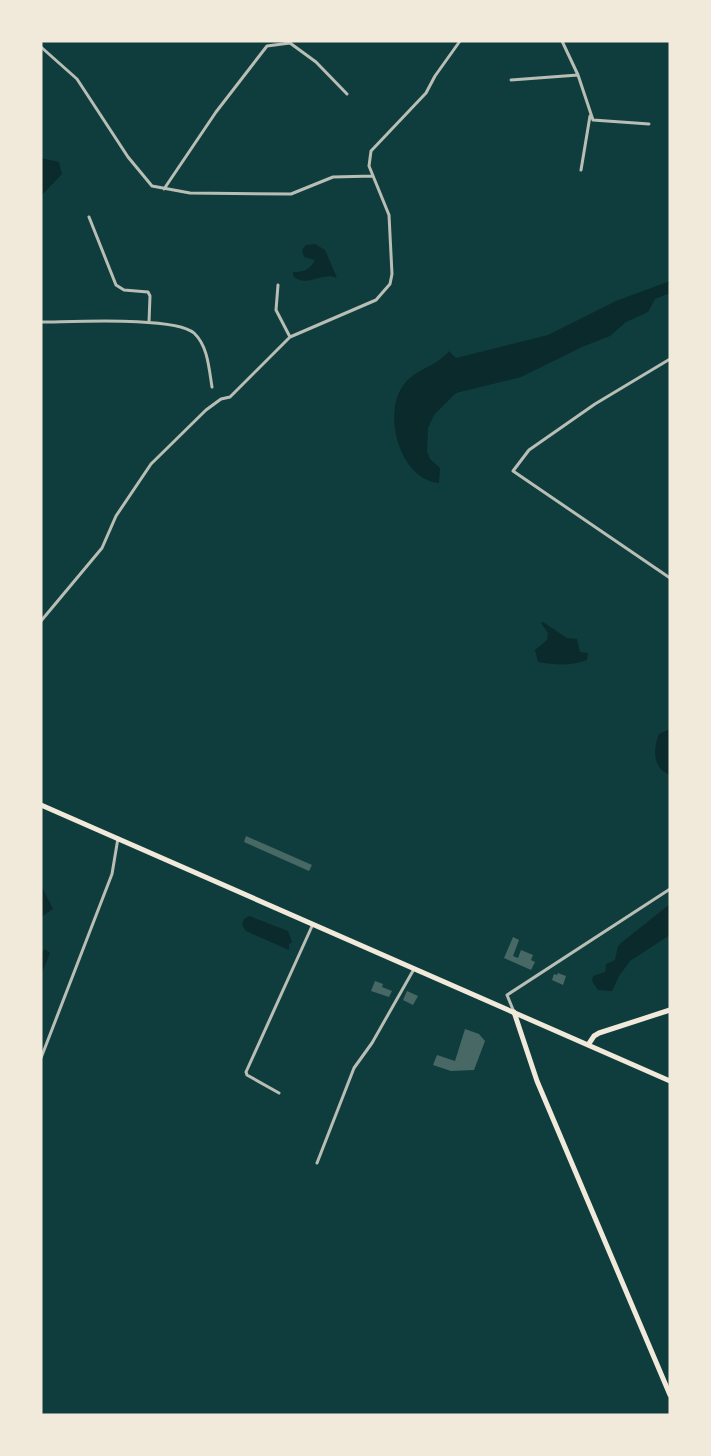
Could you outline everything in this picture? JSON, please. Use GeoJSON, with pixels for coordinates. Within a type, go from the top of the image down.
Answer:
{"type":"FeatureCollection","features":[{"type":"Feature","properties":{"kind":"main road"},"geometry":{"type":"LineString","coordinates":[[41,805],[670,1082]]}},
{"type":"Feature","properties":{"kind":"main road"},"geometry":{"type":"LineString","coordinates":[[588,1045],[594,1036],[599,1033],[670,1010]]}},
{"type":"Feature","properties":{"kind":"main road"},"geometry":{"type":"LineString","coordinates":[[514,1012],[537,1081],[670,1395]]}},
{"type":"Feature","properties":{"kind":"street"},"geometry":{"type":"LineString","coordinates":[[41,621],[102,548],[116,516],[151,464],[206,410],[221,399],[230,397],[290,337],[376,300],[390,284],[392,274],[389,215],[373,176],[369,158],[371,151],[426,94],[434,76],[460,41]]}},
{"type":"Feature","properties":{"kind":"street"},"geometry":{"type":"LineString","coordinates":[[562,41],[578,75],[590,115],[596,122],[649,124]]}},
{"type":"Feature","properties":{"kind":"street"},"geometry":{"type":"LineString","coordinates":[[164,189],[216,112],[267,46],[290,43],[316,62],[347,94]]}},
{"type":"Feature","properties":{"kind":"street"},"geometry":{"type":"LineString","coordinates":[[41,47],[77,79],[152,186],[190,193],[291,194],[333,177],[373,176]]}},
{"type":"Feature","properties":{"kind":"street"},"geometry":{"type":"LineString","coordinates":[[510,80],[578,75]]}},
{"type":"Feature","properties":{"kind":"street"},"geometry":{"type":"LineString","coordinates":[[581,170],[590,115]]}},
{"type":"Feature","properties":{"kind":"street"},"geometry":{"type":"LineString","coordinates":[[89,218],[116,285],[124,290],[148,292],[150,302],[149,322]]}},
{"type":"Feature","properties":{"kind":"street"},"geometry":{"type":"LineString","coordinates":[[278,285],[276,310],[290,337]]}},
{"type":"Feature","properties":{"kind":"street"},"geometry":{"type":"LineString","coordinates":[[41,322],[149,322],[182,327],[195,334],[206,353],[212,387]]}},
{"type":"Feature","properties":{"kind":"street"},"geometry":{"type":"LineString","coordinates":[[670,359],[595,404],[529,450],[513,471],[670,578]]}},
{"type":"Feature","properties":{"kind":"street"},"geometry":{"type":"LineString","coordinates":[[41,1058],[112,874],[118,838]]}},
{"type":"Feature","properties":{"kind":"street"},"geometry":{"type":"LineString","coordinates":[[514,1012],[507,995],[670,889]]}},
{"type":"Feature","properties":{"kind":"street"},"geometry":{"type":"LineString","coordinates":[[279,1093],[247,1075],[246,1072],[313,924]]}},
{"type":"Feature","properties":{"kind":"street"},"geometry":{"type":"LineString","coordinates":[[317,1163],[354,1068],[414,968]]}},
{"type":"Feature","properties":{"kind":"water"},"geometry":{"type":"Polygon","coordinates":[[[41,158],[59,162],[62,174],[41,196],[41,158]]]}},
{"type":"Feature","properties":{"kind":"water"},"geometry":{"type":"Polygon","coordinates":[[[315,244],[325,250],[337,278],[331,276],[304,281],[298,280],[293,276],[293,272],[306,270],[313,263],[315,260],[304,257],[302,250],[306,245],[315,244]]]}},
{"type":"Feature","properties":{"kind":"water"},"geometry":{"type":"Polygon","coordinates":[[[670,281],[670,293],[655,299],[648,312],[626,322],[610,336],[582,347],[521,377],[456,393],[434,415],[428,428],[427,451],[430,459],[440,468],[439,483],[425,479],[413,470],[404,457],[398,442],[395,426],[395,410],[398,395],[410,378],[439,360],[449,351],[456,358],[548,335],[616,301],[670,281]]]}},
{"type":"Feature","properties":{"kind":"water"},"geometry":{"type":"Polygon","coordinates":[[[543,622],[567,638],[577,639],[580,652],[588,653],[587,660],[563,664],[538,662],[535,650],[547,640],[548,633],[541,623],[543,622]]]}},
{"type":"Feature","properties":{"kind":"water"},"geometry":{"type":"Polygon","coordinates":[[[670,729],[670,775],[660,768],[655,752],[659,734],[670,729]]]}},
{"type":"Feature","properties":{"kind":"water"},"geometry":{"type":"Polygon","coordinates":[[[41,885],[53,909],[41,917],[41,885]]]}},
{"type":"Feature","properties":{"kind":"water"},"geometry":{"type":"Polygon","coordinates":[[[670,904],[670,935],[630,961],[619,976],[612,991],[598,990],[592,981],[593,976],[605,972],[606,964],[615,960],[618,946],[670,904]]]}},
{"type":"Feature","properties":{"kind":"water"},"geometry":{"type":"Polygon","coordinates":[[[249,916],[288,931],[292,942],[289,944],[289,950],[246,931],[242,925],[244,919],[249,916]]]}},
{"type":"Feature","properties":{"kind":"water"},"geometry":{"type":"Polygon","coordinates":[[[45,949],[50,953],[41,975],[41,954],[45,949]]]}},
{"type":"Feature","properties":{"kind":"building"},"geometry":{"type":"Polygon","coordinates":[[[246,836],[312,865],[309,871],[244,842],[246,836]]]}},
{"type":"Feature","properties":{"kind":"building"},"geometry":{"type":"Polygon","coordinates":[[[513,937],[519,940],[513,956],[518,958],[521,950],[533,955],[531,960],[535,962],[531,970],[504,958],[513,937]]]}},
{"type":"Feature","properties":{"kind":"building"},"geometry":{"type":"Polygon","coordinates":[[[558,973],[566,976],[563,985],[552,980],[554,974],[557,975],[558,973]]]}},
{"type":"Feature","properties":{"kind":"building"},"geometry":{"type":"Polygon","coordinates":[[[375,981],[383,984],[382,987],[392,991],[389,997],[371,991],[375,981]]]}},
{"type":"Feature","properties":{"kind":"building"},"geometry":{"type":"Polygon","coordinates":[[[407,991],[418,996],[413,1005],[403,1000],[407,991]]]}},
{"type":"Feature","properties":{"kind":"building"},"geometry":{"type":"Polygon","coordinates":[[[465,1029],[479,1034],[485,1041],[474,1070],[451,1071],[433,1065],[437,1055],[455,1061],[465,1029]]]}}]}
